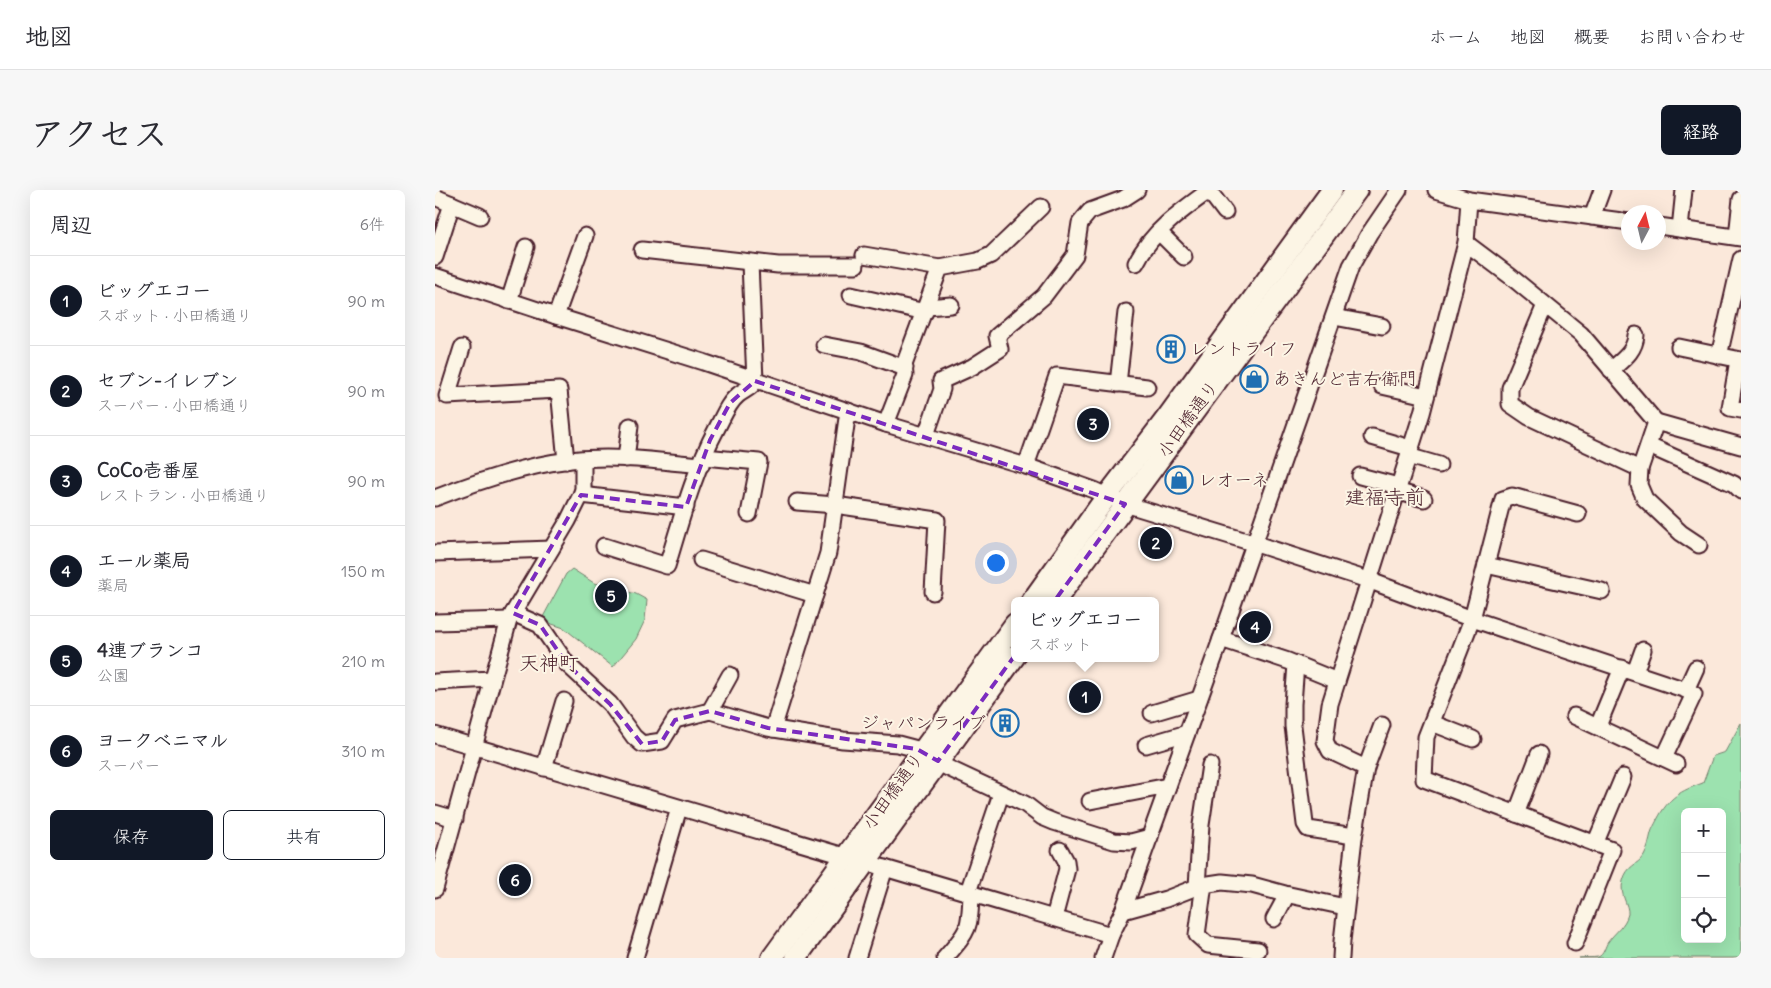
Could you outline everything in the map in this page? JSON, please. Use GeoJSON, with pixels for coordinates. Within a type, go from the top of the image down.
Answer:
{"type":"FeatureCollection","features":[{"type":"Feature","properties":{"kind":"main road","name":"小田橋通り"},"geometry":{"type":"LineString","coordinates":[[1036,597],[1107,496],[1332,190]]}},
{"type":"Feature","properties":{"kind":"main road","name":"小田橋通り"},"geometry":{"type":"LineString","coordinates":[[1058,597],[1357,190]]}},
{"type":"Feature","properties":{"kind":"main road","name":"小田橋通り"},"geometry":{"type":"LineString","coordinates":[[772,958],[855,860],[930,756],[1011,630]]}},
{"type":"Feature","properties":{"kind":"main road","name":"小田橋通り"},"geometry":{"type":"LineString","coordinates":[[930,756],[1011,661]]}},
{"type":"Feature","properties":{"kind":"main road","name":"小田橋通り"},"geometry":{"type":"LineString","coordinates":[[796,958],[855,860]]}},
{"type":"Feature","properties":{"kind":"street"},"geometry":{"type":"LineString","coordinates":[[925,435],[942,389],[941,381],[972,367],[1000,349],[997,336],[1044,296],[1075,255],[1080,223],[1089,211],[1123,199],[1137,190]]}},
{"type":"Feature","properties":{"kind":"street"},"geometry":{"type":"LineString","coordinates":[[1136,263],[1144,248],[1159,232],[1181,211],[1209,190],[1225,212]]}},
{"type":"Feature","properties":{"kind":"street"},"geometry":{"type":"LineString","coordinates":[[1103,958],[1111,935],[1123,911],[1187,733],[1351,266],[1369,234],[1399,190]]}},
{"type":"Feature","properties":{"kind":"street"},"geometry":{"type":"LineString","coordinates":[[1436,190],[1469,200],[1621,221]]}},
{"type":"Feature","properties":{"kind":"street"},"geometry":{"type":"LineString","coordinates":[[1593,217],[1602,190]]}},
{"type":"Feature","properties":{"kind":"street"},"geometry":{"type":"LineString","coordinates":[[1680,229],[1684,190]]}},
{"type":"Feature","properties":{"kind":"street"},"geometry":{"type":"LineString","coordinates":[[435,197],[480,216]]}},
{"type":"Feature","properties":{"kind":"street"},"geometry":{"type":"LineString","coordinates":[[1666,227],[1739,238],[1741,199]]}},
{"type":"Feature","properties":{"kind":"street"},"geometry":{"type":"LineString","coordinates":[[1366,768],[1330,751],[1325,741],[1330,704],[1426,396],[1466,244],[1469,200]]}},
{"type":"Feature","properties":{"kind":"street"},"geometry":{"type":"LineString","coordinates":[[435,256],[452,204]]}},
{"type":"Feature","properties":{"kind":"street"},"geometry":{"type":"LineString","coordinates":[[643,250],[750,264],[818,267],[860,260],[940,268],[978,261],[991,255],[1041,207]]}},
{"type":"Feature","properties":{"kind":"street"},"geometry":{"type":"LineString","coordinates":[[1159,232],[1184,257]]}},
{"type":"Feature","properties":{"kind":"street"},"geometry":{"type":"LineString","coordinates":[[556,316],[585,236]]}},
{"type":"Feature","properties":{"kind":"street"},"geometry":{"type":"LineString","coordinates":[[1466,244],[1510,276],[1581,334],[1656,422],[1741,446]]}},
{"type":"Feature","properties":{"kind":"street"},"geometry":{"type":"LineString","coordinates":[[509,301],[526,247]]}},
{"type":"Feature","properties":{"kind":"street"},"geometry":{"type":"LineString","coordinates":[[1719,356],[1741,259]]}},
{"type":"Feature","properties":{"kind":"street"},"geometry":{"type":"LineString","coordinates":[[604,546],[667,566],[710,440],[730,402],[753,385],[755,381],[750,264]]}},
{"type":"Feature","properties":{"kind":"street"},"geometry":{"type":"LineString","coordinates":[[886,424],[905,375],[904,365],[940,268]]}},
{"type":"Feature","properties":{"kind":"street"},"geometry":{"type":"LineString","coordinates":[[435,276],[703,362],[886,424],[1026,466],[1125,504],[1368,580],[1472,619],[1628,670],[1694,694],[1670,761],[1574,716]]}},
{"type":"Feature","properties":{"kind":"street"},"geometry":{"type":"LineString","coordinates":[[851,295],[926,309],[951,305]]}},
{"type":"Feature","properties":{"kind":"street"},"geometry":{"type":"LineString","coordinates":[[1545,305],[1510,388],[1510,404],[1529,417],[1640,468]]}},
{"type":"Feature","properties":{"kind":"street"},"geometry":{"type":"LineString","coordinates":[[1117,384],[1126,312]]}},
{"type":"Feature","properties":{"kind":"street"},"geometry":{"type":"LineString","coordinates":[[1334,317],[1382,326]]}},
{"type":"Feature","properties":{"kind":"street"},"geometry":{"type":"LineString","coordinates":[[1611,370],[1636,345],[1636,335]]}},
{"type":"Feature","properties":{"kind":"street"},"geometry":{"type":"LineString","coordinates":[[824,345],[861,352],[905,368]]}},
{"type":"Feature","properties":{"kind":"street"},"geometry":{"type":"LineString","coordinates":[[1679,347],[1739,360],[1730,408],[1741,410]]}},
{"type":"Feature","properties":{"kind":"street"},"geometry":{"type":"LineString","coordinates":[[462,348],[447,396],[559,390],[566,461]]}},
{"type":"Feature","properties":{"kind":"street"},"geometry":{"type":"LineString","coordinates":[[1026,466],[1057,376],[1147,388]]}},
{"type":"Feature","properties":{"kind":"street"},"geometry":{"type":"LineString","coordinates":[[1383,386],[1426,396]]}},
{"type":"Feature","properties":{"kind":"street"},"geometry":{"type":"LineString","coordinates":[[773,729],[829,553],[848,411]]}},
{"type":"Feature","properties":{"kind":"street"},"geometry":{"type":"LineString","coordinates":[[1656,422],[1640,468],[1639,485],[1645,499],[1681,533],[1699,545]]}},
{"type":"Feature","properties":{"kind":"street"},"geometry":{"type":"LineString","coordinates":[[626,459],[630,426]]}},
{"type":"Feature","properties":{"kind":"street"},"geometry":{"type":"LineString","coordinates":[[1372,437],[1439,466]]}},
{"type":"Feature","properties":{"kind":"street"},"geometry":{"type":"LineString","coordinates":[[1649,446],[1734,484],[1741,491]]}},
{"type":"Feature","properties":{"kind":"street"},"geometry":{"type":"LineString","coordinates":[[436,884],[492,678],[511,617],[568,521],[581,495],[583,489],[583,459]]}},
{"type":"Feature","properties":{"kind":"street"},"geometry":{"type":"LineString","coordinates":[[435,498],[474,482],[566,461],[583,459],[759,462],[749,514]]}},
{"type":"Feature","properties":{"kind":"street"},"geometry":{"type":"LineString","coordinates":[[1359,476],[1424,499]]}},
{"type":"Feature","properties":{"kind":"street"},"geometry":{"type":"LineString","coordinates":[[581,495],[686,507]]}},
{"type":"Feature","properties":{"kind":"street"},"geometry":{"type":"LineString","coordinates":[[1575,943],[1612,850],[1424,779],[1426,737],[1472,619],[1503,499],[1512,496],[1578,514]]}},
{"type":"Feature","properties":{"kind":"street"},"geometry":{"type":"LineString","coordinates":[[797,502],[937,520],[933,592]]}},
{"type":"Feature","properties":{"kind":"street"},"geometry":{"type":"LineString","coordinates":[[435,553],[551,549]]}},
{"type":"Feature","properties":{"kind":"street"},"geometry":{"type":"LineString","coordinates":[[701,560],[815,595]]}},
{"type":"Feature","properties":{"kind":"street"},"geometry":{"type":"LineString","coordinates":[[1486,565],[1602,591]]}},
{"type":"Feature","properties":{"kind":"street"},"geometry":{"type":"LineString","coordinates":[[435,622],[511,617],[540,625],[567,664],[609,704],[634,737],[642,744],[662,741],[675,720],[710,711],[773,729],[843,740],[898,744],[930,756],[948,768],[1025,804],[1042,817],[1053,822],[1114,841],[1131,842],[1149,837]]}},
{"type":"Feature","properties":{"kind":"street"},"geometry":{"type":"LineString","coordinates":[[1221,638],[1337,680]]}},
{"type":"Feature","properties":{"kind":"street"},"geometry":{"type":"LineString","coordinates":[[1598,726],[1628,670],[1643,650]]}},
{"type":"Feature","properties":{"kind":"street"},"geometry":{"type":"LineString","coordinates":[[1296,664],[1293,726],[1305,824],[1308,829],[1354,836]]}},
{"type":"Feature","properties":{"kind":"street"},"geometry":{"type":"LineString","coordinates":[[1686,690],[1696,668]]}},
{"type":"Feature","properties":{"kind":"street"},"geometry":{"type":"LineString","coordinates":[[710,711],[730,675]]}},
{"type":"Feature","properties":{"kind":"street"},"geometry":{"type":"LineString","coordinates":[[435,682],[492,678]]}},
{"type":"Feature","properties":{"kind":"street"},"geometry":{"type":"LineString","coordinates":[[1152,712],[1199,699]]}},
{"type":"Feature","properties":{"kind":"street"},"geometry":{"type":"LineString","coordinates":[[544,768],[564,701]]}},
{"type":"Feature","properties":{"kind":"street"},"geometry":{"type":"LineString","coordinates":[[1432,723],[1473,739]]}},
{"type":"Feature","properties":{"kind":"street"},"geometry":{"type":"LineString","coordinates":[[1341,958],[1341,941],[1354,836],[1366,768],[1382,725]]}},
{"type":"Feature","properties":{"kind":"street"},"geometry":{"type":"LineString","coordinates":[[1146,745],[1187,733]]}},
{"type":"Feature","properties":{"kind":"street"},"geometry":{"type":"LineString","coordinates":[[435,735],[1111,935]]}},
{"type":"Feature","properties":{"kind":"street"},"geometry":{"type":"LineString","coordinates":[[1516,814],[1539,754]]}},
{"type":"Feature","properties":{"kind":"street"},"geometry":{"type":"LineString","coordinates":[[1210,765],[1201,825],[1201,885],[1197,935],[1208,945],[1258,950]]}},
{"type":"Feature","properties":{"kind":"street"},"geometry":{"type":"LineString","coordinates":[[1595,844],[1623,777]]}},
{"type":"Feature","properties":{"kind":"street"},"geometry":{"type":"LineString","coordinates":[[1089,801],[1168,786]]}},
{"type":"Feature","properties":{"kind":"street"},"geometry":{"type":"LineString","coordinates":[[947,958],[968,928],[970,921],[969,893],[1001,794]]}},
{"type":"Feature","properties":{"kind":"street"},"geometry":{"type":"LineString","coordinates":[[635,958],[679,808]]}},
{"type":"Feature","properties":{"kind":"street"},"geometry":{"type":"LineString","coordinates":[[435,813],[455,819]]}},
{"type":"Feature","properties":{"kind":"street"},"geometry":{"type":"LineString","coordinates":[[1054,918],[1067,869],[1066,861],[1060,850]]}},
{"type":"Feature","properties":{"kind":"street"},"geometry":{"type":"LineString","coordinates":[[857,958],[885,868]]}},
{"type":"Feature","properties":{"kind":"street"},"geometry":{"type":"LineString","coordinates":[[1123,911],[1166,899],[1201,885],[1239,882],[1287,895],[1345,907]]}},
{"type":"Feature","properties":{"kind":"street"},"geometry":{"type":"LineString","coordinates":[[1275,919],[1287,895]]}},
{"type":"Feature","properties":{"kind":"highlighted area"},"geometry":{"type":"Polygon","coordinates":[[[755,381],[1125,504],[938,761],[917,749],[768,728],[710,711],[675,720],[662,741],[642,744],[610,704],[567,664],[540,625],[513,613],[581,495],[686,507],[710,440],[730,403],[755,381]]]}},
{"type":"Feature","properties":{"kind":"green space"},"geometry":{"type":"Polygon","coordinates":[[[572,569],[594,583],[636,594],[647,600],[645,620],[636,639],[613,667],[564,628],[552,624],[543,617],[566,574],[572,569]]]}},
{"type":"Feature","properties":{"kind":"green space"},"geometry":{"type":"Polygon","coordinates":[[[1741,723],[1741,958],[1579,958],[1600,956],[1608,942],[1625,922],[1628,914],[1622,886],[1627,872],[1644,855],[1651,833],[1661,812],[1676,796],[1703,783],[1713,756],[1725,752],[1741,723]]]}},
{"type":"Feature","properties":{"kind":"place","name":"レントライフ"},"geometry":{"type":"Point","coordinates":[1171,349]}},
{"type":"Feature","properties":{"kind":"place","name":"あきんど吉右衛門"},"geometry":{"type":"Point","coordinates":[1254,379]}},
{"type":"Feature","properties":{"kind":"place","name":"CoCo壱番屋"},"geometry":{"type":"Point","coordinates":[1093,424]}},
{"type":"Feature","properties":{"kind":"place","name":"レオーネ"},"geometry":{"type":"Point","coordinates":[1179,480]}},
{"type":"Feature","properties":{"kind":"place","name":"セブン-イレブン"},"geometry":{"type":"Point","coordinates":[1156,543]}},
{"type":"Feature","properties":{"kind":"place","name":"4連ブランコ"},"geometry":{"type":"Point","coordinates":[611,596]}},
{"type":"Feature","properties":{"kind":"place","name":"エール薬局"},"geometry":{"type":"Point","coordinates":[1255,627]}},
{"type":"Feature","properties":{"kind":"place","name":"ビッグエコー"},"geometry":{"type":"Point","coordinates":[1085,697]}},
{"type":"Feature","properties":{"kind":"place","name":"ジャパンライブ"},"geometry":{"type":"Point","coordinates":[1005,723]}},
{"type":"Feature","properties":{"kind":"place","name":"ヨークベニマル"},"geometry":{"type":"Point","coordinates":[515,880]}},
{"type":"Feature","properties":{"kind":"district","name":"建福寺前"},"geometry":{"type":"Point","coordinates":[1385,497]}},
{"type":"Feature","properties":{"kind":"district","name":"天神町"},"geometry":{"type":"Point","coordinates":[549,663]}}]}
